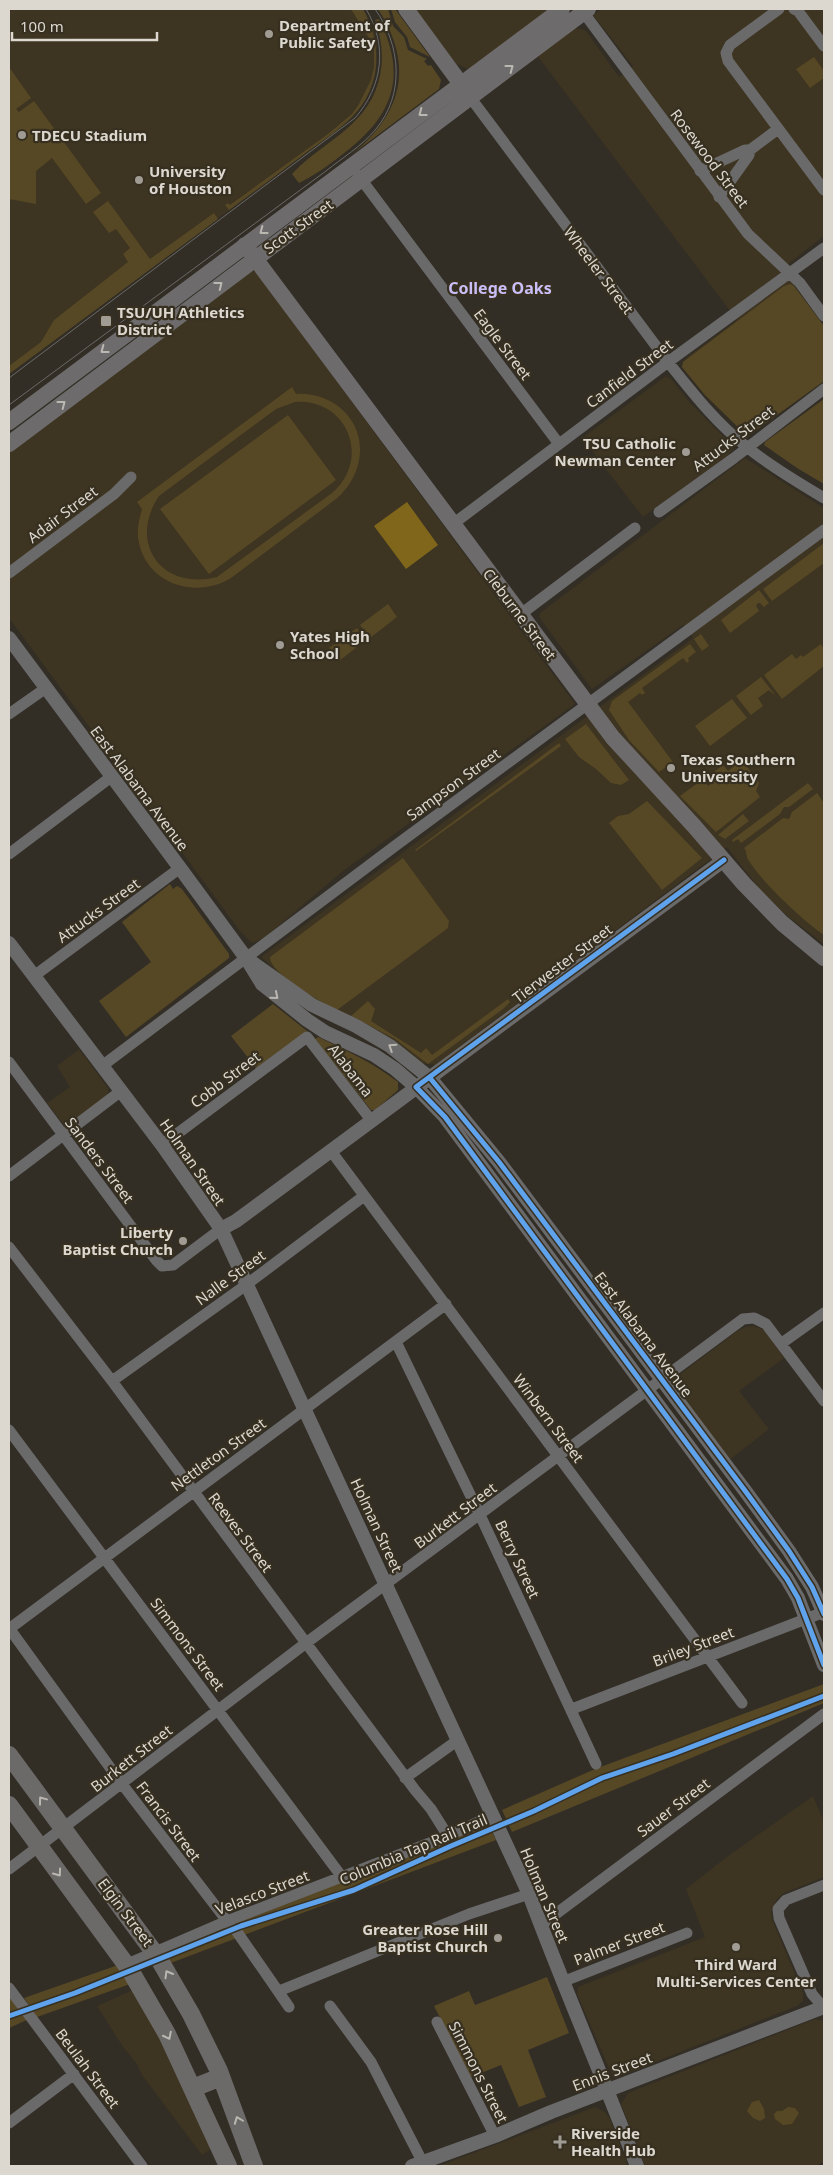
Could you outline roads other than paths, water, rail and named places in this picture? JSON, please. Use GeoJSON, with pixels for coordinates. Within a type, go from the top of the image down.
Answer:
{"type":"FeatureCollection","features":[{"type":"Feature","properties":{"kind":"main road","name":"Wheeler Street"},"geometry":{"type":"LineString","coordinates":[[406,9],[466,90]]}},
{"type":"Feature","properties":{"kind":"main road","name":"Scott Street"},"geometry":{"type":"LineString","coordinates":[[9,422],[143,321],[362,180],[562,9]]}},
{"type":"Feature","properties":{"kind":"main road","name":"Scott Street"},"geometry":{"type":"LineString","coordinates":[[9,444],[154,335],[352,165],[584,10]]}},
{"type":"Feature","properties":{"kind":"main road","name":"Cleburne Street"},"geometry":{"type":"LineString","coordinates":[[249,252],[628,756],[744,884],[782,923],[824,958]]}},
{"type":"Feature","properties":{"kind":"main road"},"geometry":{"type":"LineString","coordinates":[[143,321],[154,335]]}},
{"type":"Feature","properties":{"kind":"main road"},"geometry":{"type":"LineString","coordinates":[[26,409],[36,424]]}},
{"type":"Feature","properties":{"kind":"main road","name":"Elgin Street"},"geometry":{"type":"LineString","coordinates":[[9,1755],[155,1952],[191,2014],[221,2077],[254,2166]]}},
{"type":"Feature","properties":{"kind":"main road","name":"Elgin Street"},"geometry":{"type":"LineString","coordinates":[[9,1805],[125,1965],[166,2032],[228,2166]]}},
{"type":"Feature","properties":{"kind":"main road"},"geometry":{"type":"LineString","coordinates":[[193,2088],[221,2077]]}},
{"type":"Feature","properties":{"kind":"street"},"geometry":{"type":"LineString","coordinates":[[779,9],[730,45],[726,53],[728,61],[824,190]]}},
{"type":"Feature","properties":{"kind":"street"},"geometry":{"type":"LineString","coordinates":[[794,9],[798,11],[824,46]]}},
{"type":"Feature","properties":{"kind":"street","name":"Rosewood Street"},"geometry":{"type":"LineString","coordinates":[[584,10],[700,171],[748,234],[800,283],[824,316]]}},
{"type":"Feature","properties":{"kind":"street","name":"Wheeler Street"},"geometry":{"type":"LineString","coordinates":[[466,90],[668,362],[702,404],[746,447],[783,474],[824,498]]}},
{"type":"Feature","properties":{"kind":"street"},"geometry":{"type":"LineString","coordinates":[[700,171],[745,150],[750,150],[778,129]]}},
{"type":"Feature","properties":{"kind":"street"},"geometry":{"type":"LineString","coordinates":[[719,196],[749,155],[750,150]]}},
{"type":"Feature","properties":{"kind":"street","name":"Eagle Street"},"geometry":{"type":"LineString","coordinates":[[352,165],[558,444]]}},
{"type":"Feature","properties":{"kind":"street","name":"Canfield Street"},"geometry":{"type":"LineString","coordinates":[[453,524],[668,362],[824,248]]}},
{"type":"Feature","properties":{"kind":"street","name":"Attucks Street"},"geometry":{"type":"LineString","coordinates":[[659,512],[734,458],[824,389]]}},
{"type":"Feature","properties":{"kind":"street","name":"Adair Street"},"geometry":{"type":"LineString","coordinates":[[9,573],[114,494],[131,477]]}},
{"type":"Feature","properties":{"kind":"street"},"geometry":{"type":"LineString","coordinates":[[521,614],[635,528]]}},
{"type":"Feature","properties":{"kind":"street","name":"Sampson Street"},"geometry":{"type":"LineString","coordinates":[[102,1066],[824,530]]}},
{"type":"Feature","properties":{"kind":"street","name":"East Alabama Avenue"},"geometry":{"type":"LineString","coordinates":[[9,638],[246,958],[262,984],[284,1004],[325,1032],[374,1055],[416,1087],[445,1117],[554,1261],[646,1390],[787,1579],[807,1619],[824,1665]]}},
{"type":"Feature","properties":{"kind":"street"},"geometry":{"type":"LineString","coordinates":[[9,714],[46,688]]}},
{"type":"Feature","properties":{"kind":"street"},"geometry":{"type":"LineString","coordinates":[[9,854],[111,777]]}},
{"type":"Feature","properties":{"kind":"street","name":"Tierwester Street"},"geometry":{"type":"LineString","coordinates":[[173,1265],[221,1229],[236,1221],[724,860]]}},
{"type":"Feature","properties":{"kind":"street","name":"Attucks Street"},"geometry":{"type":"LineString","coordinates":[[34,976],[180,868]]}},
{"type":"Feature","properties":{"kind":"street","name":"Holman Street"},"geometry":{"type":"LineString","coordinates":[[9,943],[162,1146],[221,1229],[529,1894],[562,1982],[637,2166]]}},
{"type":"Feature","properties":{"kind":"street","name":"East Alabama Avenue"},"geometry":{"type":"LineString","coordinates":[[246,958],[312,1005],[356,1026],[390,1046],[430,1078],[499,1162],[746,1492],[789,1551],[812,1587],[824,1613]]}},
{"type":"Feature","properties":{"kind":"street","name":"Alabama"},"geometry":{"type":"LineString","coordinates":[[307,1037],[371,1120]]}},
{"type":"Feature","properties":{"kind":"street","name":"Cobb Street"},"geometry":{"type":"LineString","coordinates":[[162,1146],[307,1037]]}},
{"type":"Feature","properties":{"kind":"street","name":"Sanders Street"},"geometry":{"type":"LineString","coordinates":[[9,1062],[156,1260],[162,1266],[173,1265]]}},
{"type":"Feature","properties":{"kind":"street"},"geometry":{"type":"LineString","coordinates":[[9,1176],[120,1090]]}},
{"type":"Feature","properties":{"kind":"street","name":"Winbern Street"},"geometry":{"type":"LineString","coordinates":[[331,1151],[742,1703]]}},
{"type":"Feature","properties":{"kind":"street","name":"Nalle Street"},"geometry":{"type":"LineString","coordinates":[[112,1381],[246,1285],[364,1196]]}},
{"type":"Feature","properties":{"kind":"street","name":"Reeves Street"},"geometry":{"type":"LineString","coordinates":[[9,1247],[112,1381],[192,1492],[405,1778],[431,1810],[448,1836]]}},
{"type":"Feature","properties":{"kind":"street","name":"Nettleton Street"},"geometry":{"type":"LineString","coordinates":[[9,1629],[446,1304]]}},
{"type":"Feature","properties":{"kind":"street"},"geometry":{"type":"LineString","coordinates":[[782,1343],[824,1312]]}},
{"type":"Feature","properties":{"kind":"street","name":"Burkett Street"},"geometry":{"type":"LineString","coordinates":[[9,1869],[306,1643],[743,1319],[754,1318],[766,1324],[824,1401]]}},
{"type":"Feature","properties":{"kind":"street","name":"Berry Street"},"geometry":{"type":"LineString","coordinates":[[396,1342],[480,1515],[596,1764]]}},
{"type":"Feature","properties":{"kind":"street","name":"Simmons Street"},"geometry":{"type":"LineString","coordinates":[[9,1430],[342,1877]]}},
{"type":"Feature","properties":{"kind":"street"},"geometry":{"type":"LineString","coordinates":[[731,1504],[746,1492]]}},
{"type":"Feature","properties":{"kind":"street","name":"Briley Street"},"geometry":{"type":"LineString","coordinates":[[572,1710],[708,1656],[824,1613]]}},
{"type":"Feature","properties":{"kind":"street","name":"Francis Street"},"geometry":{"type":"LineString","coordinates":[[9,1629],[122,1784],[227,1921],[235,1928],[290,2007]]}},
{"type":"Feature","properties":{"kind":"street","name":"Sauer Street"},"geometry":{"type":"LineString","coordinates":[[541,1926],[824,1714]]}},
{"type":"Feature","properties":{"kind":"street"},"geometry":{"type":"LineString","coordinates":[[405,1778],[458,1740]]}},
{"type":"Feature","properties":{"kind":"street","name":"Velasco Street"},"geometry":{"type":"LineString","coordinates":[[125,1965],[227,1921],[448,1836],[478,1822],[491,1812]]}},
{"type":"Feature","properties":{"kind":"street"},"geometry":{"type":"LineString","coordinates":[[824,1884],[786,1900],[778,1909],[779,1918],[812,1994],[824,2007]]}},
{"type":"Feature","properties":{"kind":"street"},"geometry":{"type":"LineString","coordinates":[[278,1991],[469,1914],[529,1894]]}},
{"type":"Feature","properties":{"kind":"street","name":"Palmer Street"},"geometry":{"type":"LineString","coordinates":[[562,1982],[687,1933]]}},
{"type":"Feature","properties":{"kind":"street","name":"Beulah Street"},"geometry":{"type":"LineString","coordinates":[[9,1988],[142,2166]]}},
{"type":"Feature","properties":{"kind":"street"},"geometry":{"type":"LineString","coordinates":[[330,2006],[371,2062],[417,2164]]}},
{"type":"Feature","properties":{"kind":"street","name":"Ennis Street"},"geometry":{"type":"LineString","coordinates":[[417,2164],[495,2136],[551,2112],[824,2007]]}},
{"type":"Feature","properties":{"kind":"street","name":"Simmons Street"},"geometry":{"type":"LineString","coordinates":[[437,2022],[495,2136]]}},
{"type":"Feature","properties":{"kind":"street"},"geometry":{"type":"LineString","coordinates":[[9,2123],[74,2074]]}},
{"type":"Feature","properties":{"kind":"tram line"},"geometry":{"type":"LineString","coordinates":[[9,378],[355,118],[372,93],[379,65],[378,37],[366,9]]}},
{"type":"Feature","properties":{"kind":"tram line"},"geometry":{"type":"LineString","coordinates":[[9,405],[326,171],[376,129],[392,101],[396,69],[390,38],[384,23],[375,9]]}},
{"type":"Feature","properties":{"kind":"place","name":"Department of Public Safety"},"geometry":{"type":"Point","coordinates":[269,34]}},
{"type":"Feature","properties":{"kind":"place","name":"TDECU Stadium"},"geometry":{"type":"Point","coordinates":[22,135]}},
{"type":"Feature","properties":{"kind":"place","name":"University of Houston"},"geometry":{"type":"Point","coordinates":[139,180]}},
{"type":"Feature","properties":{"kind":"place","name":"TSU/UH Athletics District"},"geometry":{"type":"Point","coordinates":[106,321]}},
{"type":"Feature","properties":{"kind":"place","name":"TSU Catholic Newman Center"},"geometry":{"type":"Point","coordinates":[686,452]}},
{"type":"Feature","properties":{"kind":"place","name":"Yates High School"},"geometry":{"type":"Point","coordinates":[280,645]}},
{"type":"Feature","properties":{"kind":"place","name":"Texas Southern University"},"geometry":{"type":"Point","coordinates":[671,768]}},
{"type":"Feature","properties":{"kind":"place","name":"Liberty Baptist Church"},"geometry":{"type":"Point","coordinates":[183,1241]}},
{"type":"Feature","properties":{"kind":"place","name":"Greater Rose Hill Baptist Church"},"geometry":{"type":"Point","coordinates":[498,1938]}},
{"type":"Feature","properties":{"kind":"place","name":"Third Ward Multi-Services Center"},"geometry":{"type":"Point","coordinates":[736,1947]}},
{"type":"Feature","properties":{"kind":"place","name":"Riverside Health Hub"},"geometry":{"type":"Point","coordinates":[560,2142]}},
{"type":"Feature","properties":{"kind":"district","name":"College Oaks"},"geometry":{"type":"Point","coordinates":[500,288]}}]}
